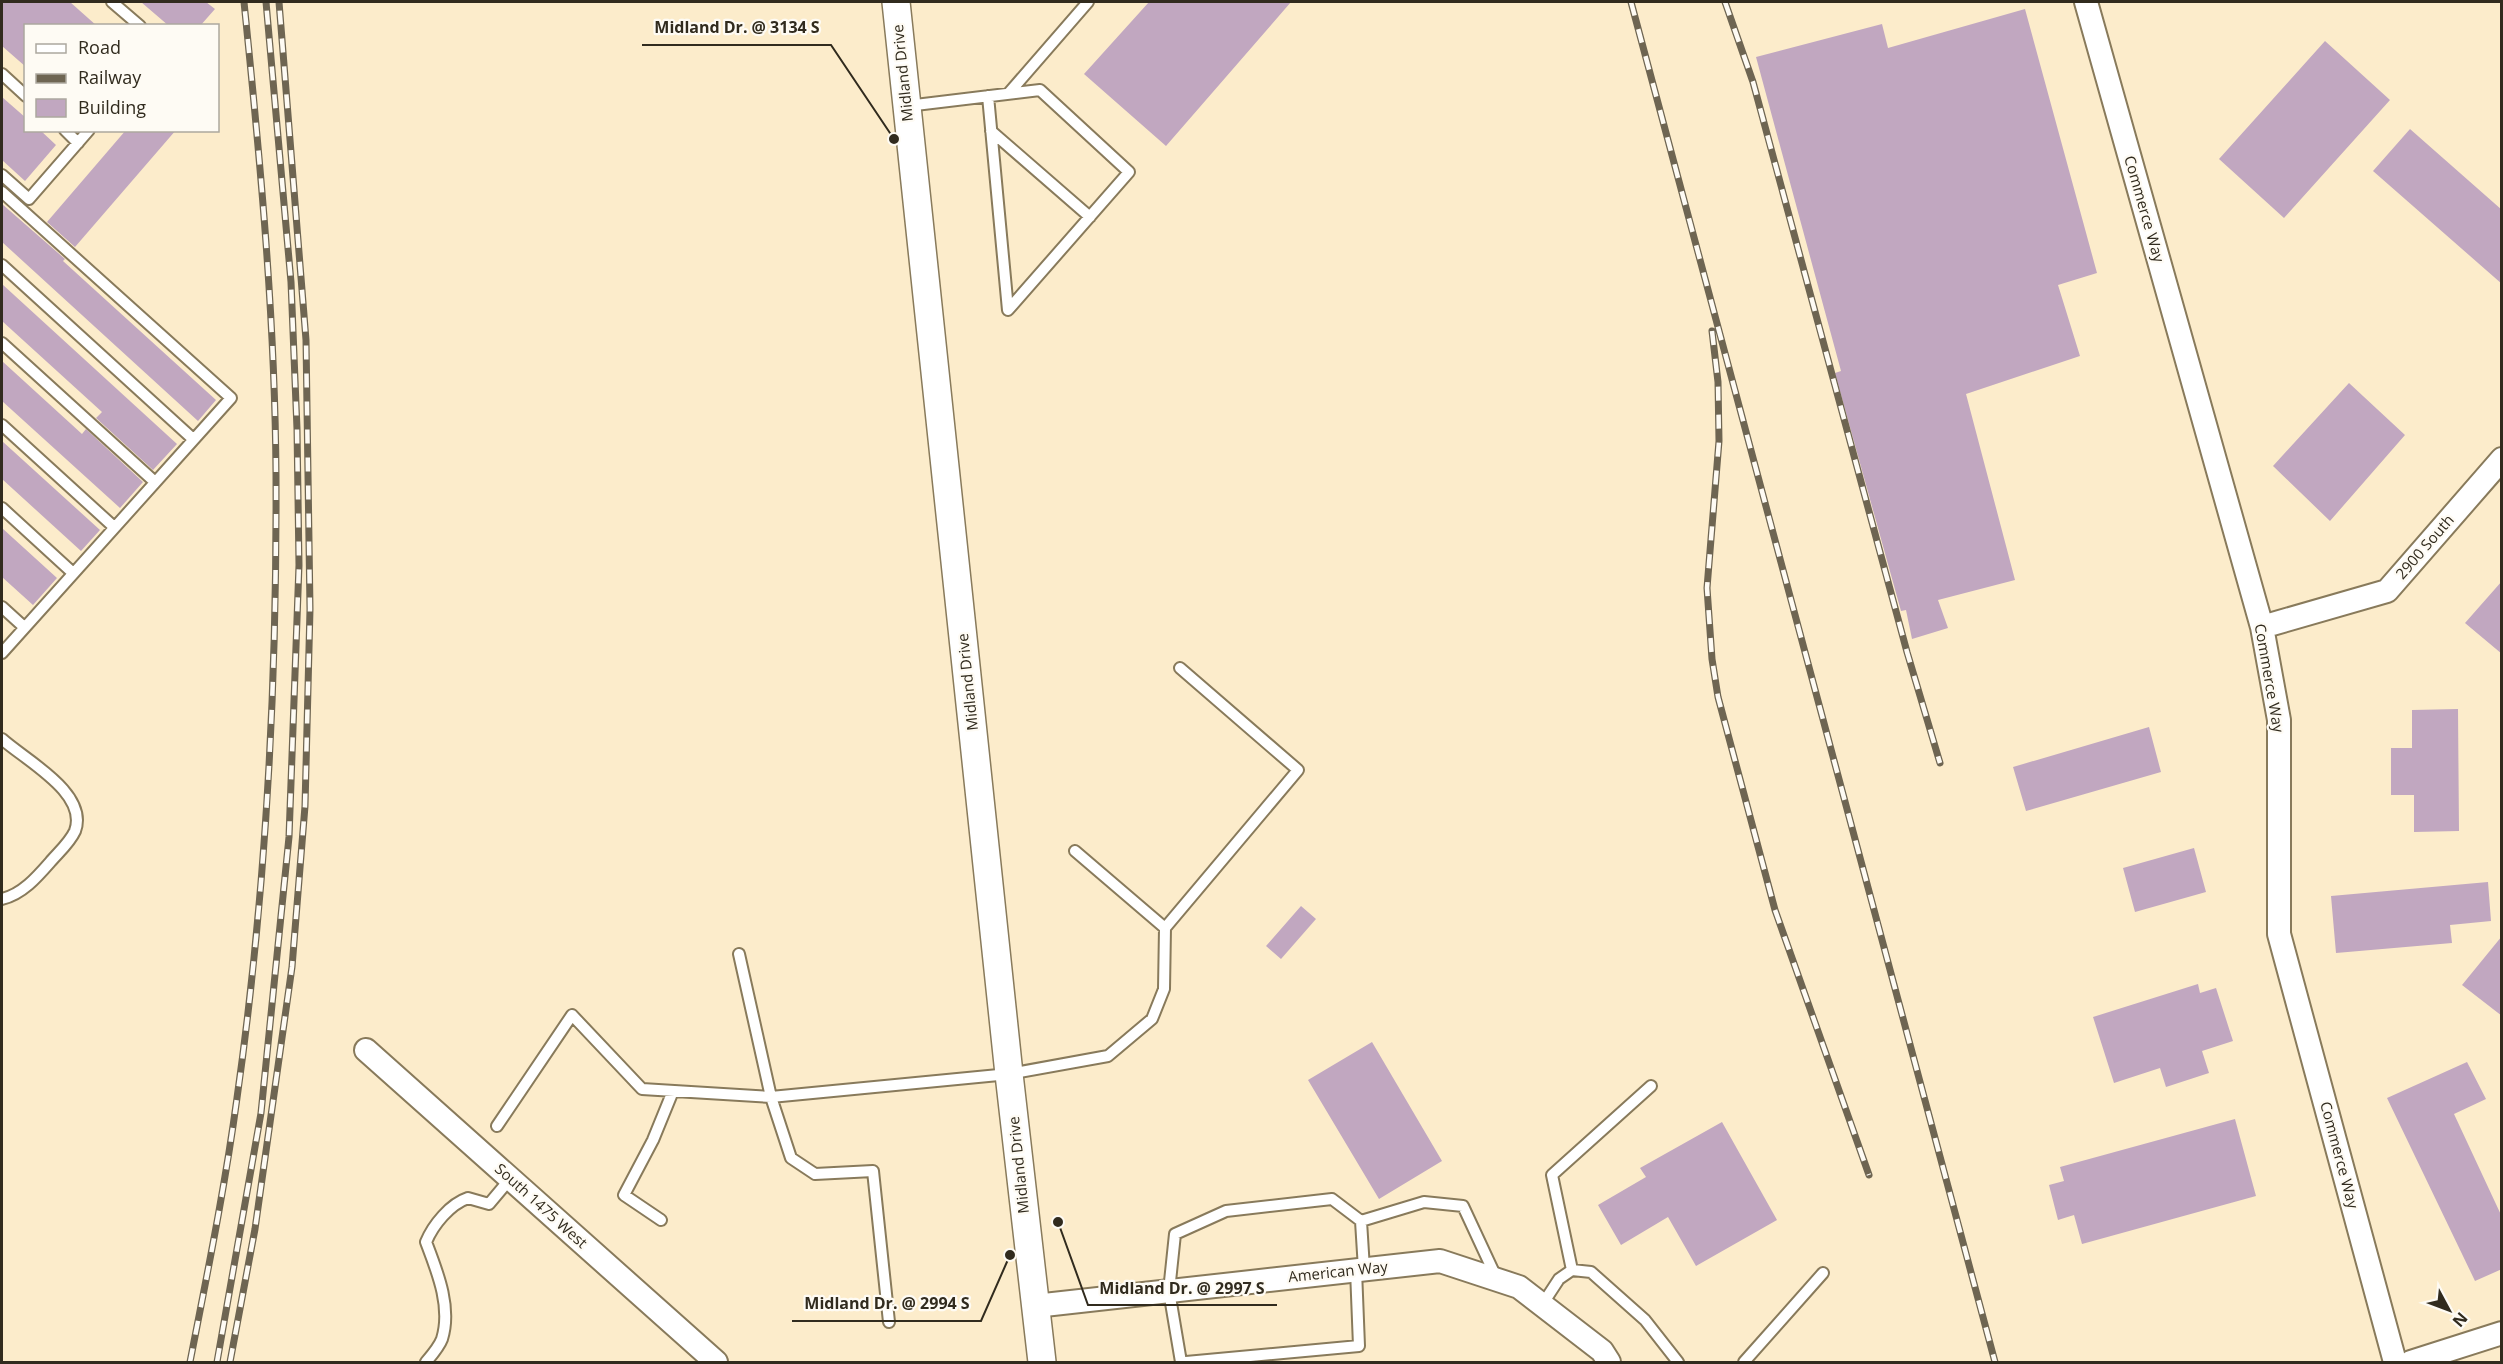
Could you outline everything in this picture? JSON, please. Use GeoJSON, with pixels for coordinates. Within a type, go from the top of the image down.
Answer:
{"type":"FeatureCollection","features":[{"type":"Feature","properties":{"kind":"street","name":"Midland Drive"},"geometry":{"type":"LineString","coordinates":[[896,2],[1009,1074],[1042,1362]]}},
{"type":"Feature","properties":{"kind":"street","name":"Commerce Way"},"geometry":{"type":"LineString","coordinates":[[2086,2],[2262,627],[2279,720],[2279,934],[2395,1362]]}},
{"type":"Feature","properties":{"kind":"street","name":"2900 South"},"geometry":{"type":"LineString","coordinates":[[2262,627],[2386,591],[2502,459]]}},
{"type":"Feature","properties":{"kind":"street","name":"South 1475 West"},"geometry":{"type":"LineString","coordinates":[[366,1050],[716,1362]]}},
{"type":"Feature","properties":{"kind":"street","name":"American Way"},"geometry":{"type":"LineString","coordinates":[[1035,1306],[1440,1261],[1519,1287],[1602,1351],[1609,1362]]}},
{"type":"Feature","properties":{"kind":"street"},"geometry":{"type":"LineString","coordinates":[[2411,1362],[2502,1333]]}},
{"type":"Feature","properties":{"kind":"lane"},"geometry":{"type":"LineString","coordinates":[[112,2],[138,24]]}},
{"type":"Feature","properties":{"kind":"lane"},"geometry":{"type":"LineString","coordinates":[[1008,94],[1088,2]]}},
{"type":"Feature","properties":{"kind":"lane"},"geometry":{"type":"LineString","coordinates":[[2,74],[24,94]]}},
{"type":"Feature","properties":{"kind":"lane"},"geometry":{"type":"LineString","coordinates":[[907,106],[988,96],[1040,90],[1130,172],[1008,310],[988,96]]}},
{"type":"Feature","properties":{"kind":"lane"},"geometry":{"type":"LineString","coordinates":[[991,131],[1090,217]]}},
{"type":"Feature","properties":{"kind":"lane"},"geometry":{"type":"LineString","coordinates":[[66,132],[78,143]]}},
{"type":"Feature","properties":{"kind":"lane"},"geometry":{"type":"LineString","coordinates":[[2,175],[29,200],[87,132]]}},
{"type":"Feature","properties":{"kind":"lane"},"geometry":{"type":"LineString","coordinates":[[2,192],[231,398],[2,652]]}},
{"type":"Feature","properties":{"kind":"lane"},"geometry":{"type":"LineString","coordinates":[[2,265],[194,439]]}},
{"type":"Feature","properties":{"kind":"lane"},"geometry":{"type":"LineString","coordinates":[[2,343],[155,482]]}},
{"type":"Feature","properties":{"kind":"lane"},"geometry":{"type":"LineString","coordinates":[[2,424],[114,527]]}},
{"type":"Feature","properties":{"kind":"lane"},"geometry":{"type":"LineString","coordinates":[[2,508],[73,573]]}},
{"type":"Feature","properties":{"kind":"lane"},"geometry":{"type":"LineString","coordinates":[[2,607],[24,627]]}},
{"type":"Feature","properties":{"kind":"lane"},"geometry":{"type":"LineString","coordinates":[[496,1126],[572,1015],[642,1089],[771,1097],[1009,1074],[1108,1056],[1152,1019],[1164,989],[1165,928],[1298,770],[1180,668]]}},
{"type":"Feature","properties":{"kind":"lane"},"geometry":{"type":"LineString","coordinates":[[2,899],[21,891],[48,864],[71,837],[77,819],[75,807],[68,793],[4,747]]}},
{"type":"Feature","properties":{"kind":"lane"},"geometry":{"type":"LineString","coordinates":[[1075,851],[1165,928]]}},
{"type":"Feature","properties":{"kind":"lane"},"geometry":{"type":"LineString","coordinates":[[739,954],[771,1097],[791,1158],[815,1174],[873,1171],[889,1322]]}},
{"type":"Feature","properties":{"kind":"lane"},"geometry":{"type":"LineString","coordinates":[[1572,1270],[1552,1175],[1651,1086]]}},
{"type":"Feature","properties":{"kind":"lane"},"geometry":{"type":"LineString","coordinates":[[661,1220],[624,1194],[653,1140],[673,1091]]}},
{"type":"Feature","properties":{"kind":"lane"},"geometry":{"type":"LineString","coordinates":[[426,1362],[441,1341],[444,1327],[444,1307],[438,1271],[426,1242],[429,1235],[456,1204],[468,1198],[489,1204],[510,1179]]}},
{"type":"Feature","properties":{"kind":"lane"},"geometry":{"type":"LineString","coordinates":[[1180,1362],[1169,1291],[1175,1234],[1226,1211],[1332,1199],[1361,1221]]}},
{"type":"Feature","properties":{"kind":"lane"},"geometry":{"type":"LineString","coordinates":[[1361,1221],[1424,1202],[1463,1206],[1497,1280]]}},
{"type":"Feature","properties":{"kind":"lane"},"geometry":{"type":"LineString","coordinates":[[1186,1362],[1359,1346],[1361,1221]]}},
{"type":"Feature","properties":{"kind":"lane"},"geometry":{"type":"LineString","coordinates":[[1542,1305],[1559,1278],[1572,1270],[1591,1272],[1645,1320],[1678,1362]]}},
{"type":"Feature","properties":{"kind":"lane"},"geometry":{"type":"LineString","coordinates":[[1744,1362],[1823,1273]]}},
{"type":"Feature","properties":{"kind":"building"},"geometry":{"type":"Polygon","coordinates":[[[2,2],[70,2],[95,24],[24,24],[24,65],[2,46],[2,2]]]}},
{"type":"Feature","properties":{"kind":"building"},"geometry":{"type":"Polygon","coordinates":[[[141,2],[206,2],[215,9],[202,24],[167,24],[141,2]]]}},
{"type":"Feature","properties":{"kind":"building"},"geometry":{"type":"Polygon","coordinates":[[[1149,2],[1291,2],[1166,146],[1084,74],[1149,2]]]}},
{"type":"Feature","properties":{"kind":"building"},"geometry":{"type":"Polygon","coordinates":[[[2025,9],[2097,273],[2058,285],[2080,356],[1966,394],[2015,580],[1938,600],[1948,628],[1912,639],[1906,610],[1901,611],[1835,373],[1841,371],[1756,57],[1882,24],[1888,48],[2025,9]]]}},
{"type":"Feature","properties":{"kind":"building"},"geometry":{"type":"Polygon","coordinates":[[[2325,41],[2390,100],[2284,218],[2219,159],[2325,41]]]}},
{"type":"Feature","properties":{"kind":"building"},"geometry":{"type":"Polygon","coordinates":[[[2,97],[24,116],[24,132],[42,132],[56,145],[25,181],[2,160],[2,97]]]}},
{"type":"Feature","properties":{"kind":"building"},"geometry":{"type":"Polygon","coordinates":[[[2410,129],[2502,210],[2502,284],[2373,171],[2410,129]]]}},
{"type":"Feature","properties":{"kind":"building"},"geometry":{"type":"Polygon","coordinates":[[[124,132],[174,132],[75,247],[47,222],[124,132]]]}},
{"type":"Feature","properties":{"kind":"building"},"geometry":{"type":"Polygon","coordinates":[[[2,204],[65,259],[63,261],[216,400],[198,421],[2,242],[2,204]]]}},
{"type":"Feature","properties":{"kind":"building"},"geometry":{"type":"Polygon","coordinates":[[[2,284],[177,444],[153,470],[96,418],[102,412],[2,321],[2,284]]]}},
{"type":"Feature","properties":{"kind":"building"},"geometry":{"type":"Polygon","coordinates":[[[2,361],[82,434],[86,429],[143,482],[120,508],[2,401],[2,361]]]}},
{"type":"Feature","properties":{"kind":"building"},"geometry":{"type":"Polygon","coordinates":[[[2349,383],[2405,435],[2330,521],[2273,466],[2349,383]]]}},
{"type":"Feature","properties":{"kind":"building"},"geometry":{"type":"Polygon","coordinates":[[[2,441],[100,530],[81,551],[2,479],[2,441]]]}},
{"type":"Feature","properties":{"kind":"building"},"geometry":{"type":"Polygon","coordinates":[[[2,528],[57,578],[33,605],[2,577],[2,528]]]}},
{"type":"Feature","properties":{"kind":"building"},"geometry":{"type":"Polygon","coordinates":[[[2502,581],[2502,654],[2465,623],[2502,581]]]}},
{"type":"Feature","properties":{"kind":"building"},"geometry":{"type":"Polygon","coordinates":[[[2458,709],[2459,831],[2414,832],[2414,795],[2391,795],[2391,748],[2412,748],[2412,710],[2458,709]]]}},
{"type":"Feature","properties":{"kind":"building"},"geometry":{"type":"Polygon","coordinates":[[[2149,727],[2161,772],[2026,811],[2013,767],[2149,727]]]}},
{"type":"Feature","properties":{"kind":"building"},"geometry":{"type":"Polygon","coordinates":[[[2194,848],[2206,892],[2135,912],[2123,868],[2194,848]]]}},
{"type":"Feature","properties":{"kind":"building"},"geometry":{"type":"Polygon","coordinates":[[[2488,882],[2491,921],[2450,925],[2452,943],[2336,953],[2331,896],[2488,882]]]}},
{"type":"Feature","properties":{"kind":"building"},"geometry":{"type":"Polygon","coordinates":[[[1301,906],[1316,919],[1281,959],[1266,946],[1301,906]]]}},
{"type":"Feature","properties":{"kind":"building"},"geometry":{"type":"Polygon","coordinates":[[[2502,936],[2502,1016],[2462,985],[2502,936]]]}},
{"type":"Feature","properties":{"kind":"building"},"geometry":{"type":"Polygon","coordinates":[[[2198,984],[2200,993],[2216,988],[2233,1041],[2202,1051],[2209,1073],[2166,1087],[2160,1068],[2114,1083],[2093,1017],[2198,984]]]}},
{"type":"Feature","properties":{"kind":"building"},"geometry":{"type":"Polygon","coordinates":[[[1372,1042],[1442,1161],[1379,1199],[1308,1080],[1372,1042]]]}},
{"type":"Feature","properties":{"kind":"building"},"geometry":{"type":"Polygon","coordinates":[[[2467,1062],[2486,1099],[2454,1114],[2502,1217],[2502,1269],[2475,1281],[2387,1098],[2467,1062]]]}},
{"type":"Feature","properties":{"kind":"building"},"geometry":{"type":"Polygon","coordinates":[[[2235,1119],[2256,1196],[2082,1244],[2074,1215],[2058,1220],[2049,1185],[2064,1181],[2060,1167],[2235,1119]]]}},
{"type":"Feature","properties":{"kind":"building"},"geometry":{"type":"Polygon","coordinates":[[[1722,1122],[1777,1220],[1696,1266],[1668,1217],[1621,1245],[1598,1205],[1646,1177],[1640,1168],[1722,1122]]]}},
{"type":"Feature","properties":{"kind":"railway"},"geometry":{"type":"LineString","coordinates":[[190,1362],[227,1165],[247,1021],[262,865],[272,709],[276,553],[273,356],[261,179],[244,2]]}},
{"type":"Feature","properties":{"kind":"railway"},"geometry":{"type":"LineString","coordinates":[[217,1362],[261,1113],[289,837],[299,565],[297,429],[291,282],[266,2]]}},
{"type":"Feature","properties":{"kind":"railway"},"geometry":{"type":"LineString","coordinates":[[230,1362],[255,1229],[292,967],[305,806],[310,609],[306,340],[279,2]]}},
{"type":"Feature","properties":{"kind":"railway"},"geometry":{"type":"LineString","coordinates":[[1631,2],[1995,1362]]}},
{"type":"Feature","properties":{"kind":"railway"},"geometry":{"type":"LineString","coordinates":[[1725,2],[1753,82],[1907,652],[1940,763]]}},
{"type":"Feature","properties":{"kind":"railway"},"geometry":{"type":"LineString","coordinates":[[1712,331],[1718,382],[1719,441],[1707,588],[1712,659],[1718,697],[1775,910],[1869,1175]]}},
{"type":"Feature","properties":{"kind":"place","name":"Midland Dr. @ 3134 S"},"geometry":{"type":"Point","coordinates":[894,139]}},
{"type":"Feature","properties":{"kind":"place","name":"Midland Dr. @ 2997 S"},"geometry":{"type":"Point","coordinates":[1058,1222]}},
{"type":"Feature","properties":{"kind":"place","name":"Midland Dr. @ 2994 S"},"geometry":{"type":"Point","coordinates":[1010,1255]}}]}
